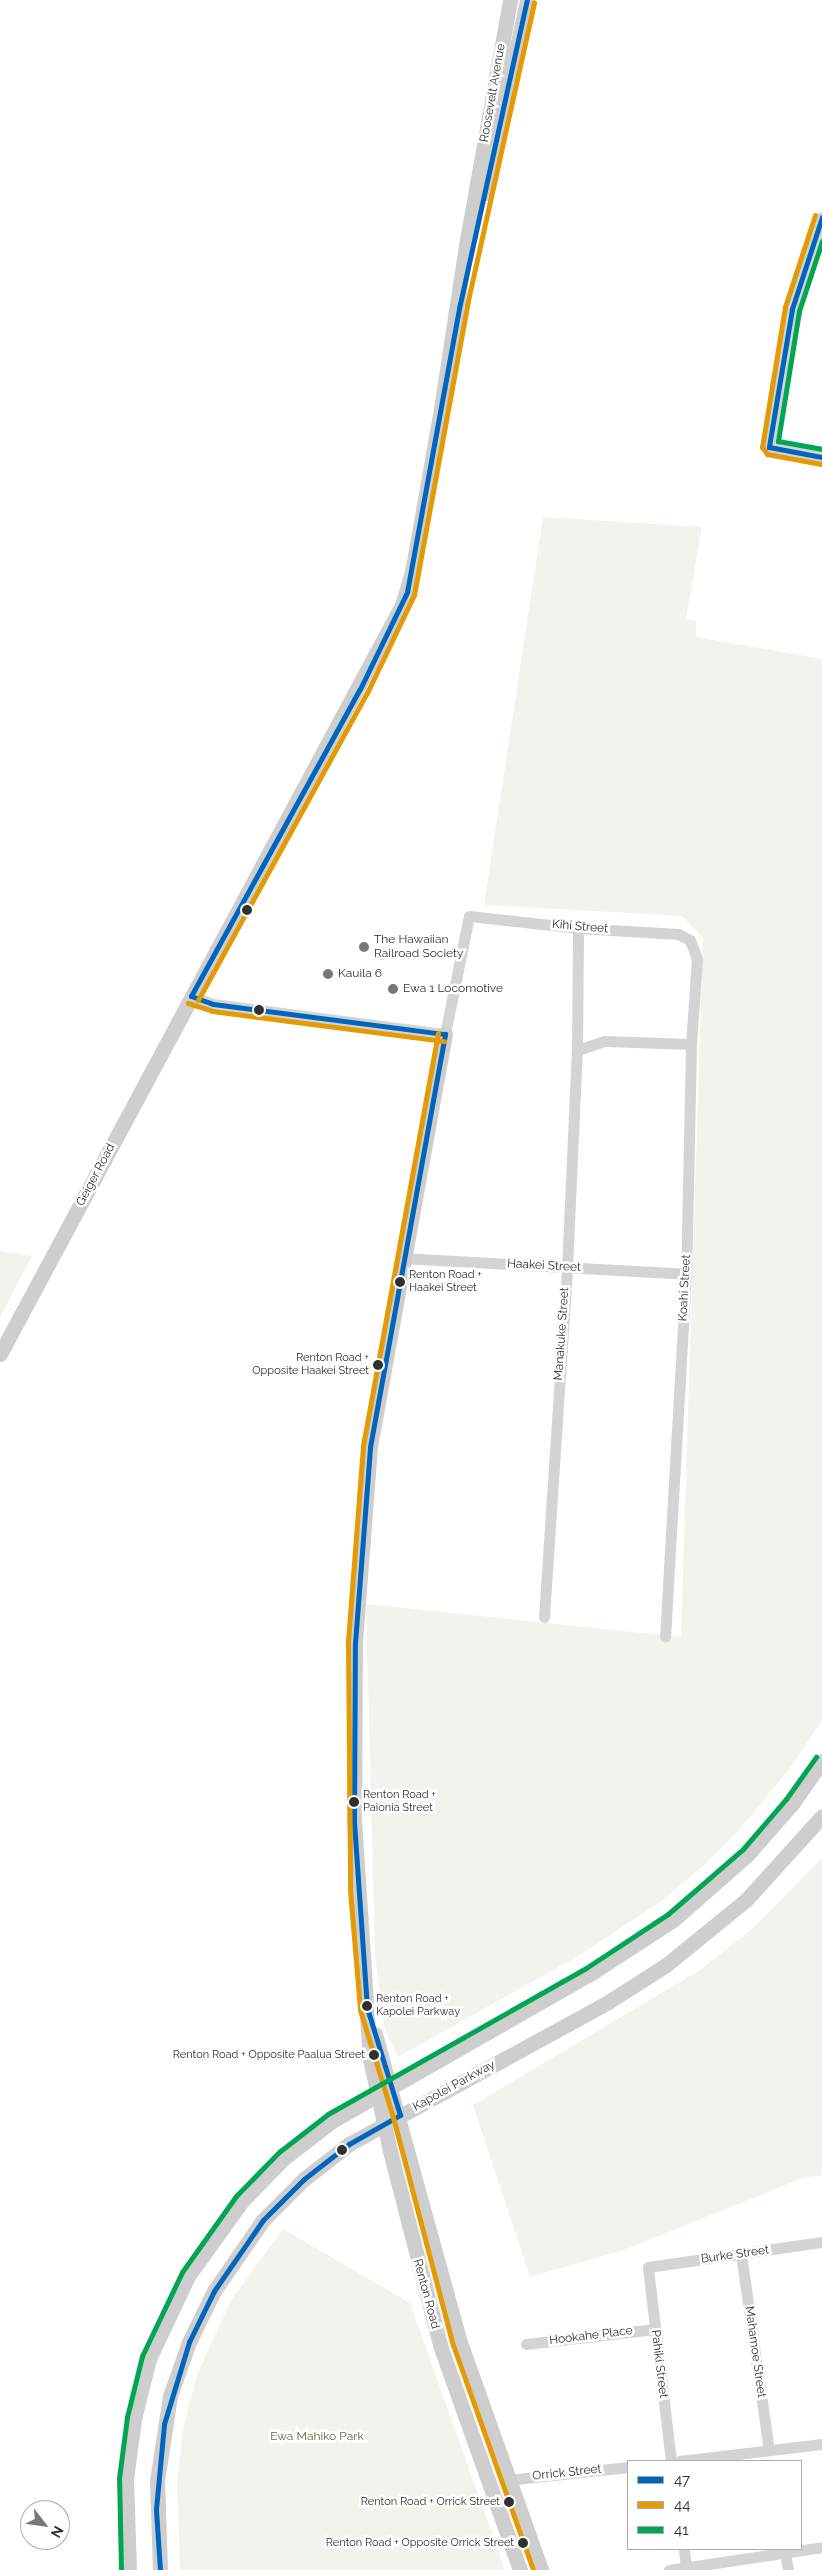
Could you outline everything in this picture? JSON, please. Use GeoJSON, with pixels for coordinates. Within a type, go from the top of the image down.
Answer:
{"type":"FeatureCollection","features":[{"type":"Feature","properties":{"kind":"main road","name":"Roosevelt Avenue"},"geometry":{"type":"LineString","coordinates":[[191,996],[360,689],[402,606],[412,572],[460,304],[466,245],[510,0]]}},
{"type":"Feature","properties":{"kind":"main road"},"geometry":{"type":"LineString","coordinates":[[460,304],[527,0]]}},
{"type":"Feature","properties":{"kind":"main road","name":"Geiger Road"},"geometry":{"type":"LineString","coordinates":[[0,1354],[191,996]]}},
{"type":"Feature","properties":{"kind":"main road","name":"Renton Road"},"geometry":{"type":"LineString","coordinates":[[445,1034],[402,1258],[370,1447],[355,1643],[354,1820],[370,2059],[400,2115],[438,2251],[460,2342],[507,2480],[541,2570]]}},
{"type":"Feature","properties":{"kind":"main road"},"geometry":{"type":"LineString","coordinates":[[129,2570],[126,2480],[134,2419],[150,2359],[174,2303],[204,2249],[262,2179],[332,2121],[385,2089],[598,1970],[674,1920],[748,1854],[792,1804],[822,1761]]}},
{"type":"Feature","properties":{"kind":"main road","name":"Kapolei Parkway"},"geometry":{"type":"LineString","coordinates":[[160,2570],[156,2509],[159,2453],[178,2369],[200,2316],[245,2242],[283,2199],[326,2161],[385,2123],[608,2002],[666,1965],[746,1900],[822,1816]]}},
{"type":"Feature","properties":{"kind":"main road","name":"Renton Road"},"geometry":{"type":"LineString","coordinates":[[385,2089],[385,2123],[396,2178],[416,2258],[464,2418],[520,2570]]}},
{"type":"Feature","properties":{"kind":"main road"},"geometry":{"type":"LineString","coordinates":[[416,2258],[438,2251]]}},
{"type":"Feature","properties":{"kind":"street"},"geometry":{"type":"LineString","coordinates":[[822,217],[792,309],[769,447],[822,457]]}},
{"type":"Feature","properties":{"kind":"street","name":"Kihi Street"},"geometry":{"type":"LineString","coordinates":[[469,916],[578,928],[678,934],[690,940]]}},
{"type":"Feature","properties":{"kind":"street","name":"Renton Road"},"geometry":{"type":"LineString","coordinates":[[445,1034],[469,916]]}},
{"type":"Feature","properties":{"kind":"street","name":"Manakuke Street"},"geometry":{"type":"LineString","coordinates":[[544,1617],[567,1268],[577,1050],[578,928]]}},
{"type":"Feature","properties":{"kind":"street","name":"Koahi Street"},"geometry":{"type":"LineString","coordinates":[[665,1636],[686,1274],[691,1044],[697,959],[690,940]]}},
{"type":"Feature","properties":{"kind":"street"},"geometry":{"type":"LineString","coordinates":[[191,996],[213,1004],[445,1034]]}},
{"type":"Feature","properties":{"kind":"street"},"geometry":{"type":"LineString","coordinates":[[577,1050],[605,1041],[691,1044]]}},
{"type":"Feature","properties":{"kind":"street","name":"Haakei Street"},"geometry":{"type":"LineString","coordinates":[[402,1258],[686,1274]]}},
{"type":"Feature","properties":{"kind":"street","name":"Burke Street"},"geometry":{"type":"LineString","coordinates":[[648,2268],[822,2242]]}},
{"type":"Feature","properties":{"kind":"street","name":"Mahamoe Street"},"geometry":{"type":"LineString","coordinates":[[741,2254],[769,2450]]}},
{"type":"Feature","properties":{"kind":"street","name":"Pahiki Street"},"geometry":{"type":"LineString","coordinates":[[648,2268],[672,2460]]}},
{"type":"Feature","properties":{"kind":"street","name":"Hookahe Place"},"geometry":{"type":"LineString","coordinates":[[526,2344],[655,2329]]}},
{"type":"Feature","properties":{"kind":"street"},"geometry":{"type":"LineString","coordinates":[[687,2460],[822,2444]]}},
{"type":"Feature","properties":{"kind":"street","name":"Orrick Street"},"geometry":{"type":"LineString","coordinates":[[507,2480],[627,2467]]}},
{"type":"Feature","properties":{"kind":"street"},"geometry":{"type":"LineString","coordinates":[[668,2570],[822,2547]]}},
{"type":"Feature","properties":{"kind":"street"},"geometry":{"type":"LineString","coordinates":[[684,2550],[686,2567]]}},
{"type":"Feature","properties":{"kind":"street"},"geometry":{"type":"LineString","coordinates":[[785,2553],[788,2570]]}},
{"type":"Feature","properties":{"kind":"green space"},"geometry":{"type":"Polygon","coordinates":[[[543,517],[702,527],[686,619],[696,621],[696,637],[822,659],[822,1720],[793,1764],[753,1814],[709,1861],[660,1902],[580,1955],[398,2057],[385,2031],[375,1955],[366,1604],[681,1637],[703,938],[682,916],[484,905],[543,517]]]}},
{"type":"Feature","properties":{"kind":"green space"},"geometry":{"type":"Polygon","coordinates":[[[0,1251],[32,1256],[0,1317],[0,1251]]]}},
{"type":"Feature","properties":{"kind":"green space"},"geometry":{"type":"Polygon","coordinates":[[[822,1858],[822,2175],[803,2178],[624,2250],[530,2277],[473,2105],[700,1970],[753,1928],[822,1858]]]}},
{"type":"Feature","properties":{"kind":"green space","name":"Ewa Mahiko Park"},"geometry":{"type":"Polygon","coordinates":[[[283,2229],[410,2303],[505,2570],[180,2570],[177,2482],[183,2428],[197,2375],[231,2300],[283,2229]]]}},
{"type":"Feature","properties":{"kind":"transit line","name":"47"},"geometry":{"type":"LineString","coordinates":[[191,996],[360,689],[407,592],[460,304],[527,0]]}},
{"type":"Feature","properties":{"kind":"transit line","name":"44"},"geometry":{"type":"LineString","coordinates":[[198,1000],[367,693],[414,595],[467,305],[534,2]]}},
{"type":"Feature","properties":{"kind":"transit line","name":"44"},"geometry":{"type":"LineString","coordinates":[[815,215],[785,307],[762,447],[767,454],[821,464]]}},
{"type":"Feature","properties":{"kind":"transit line","name":"47"},"geometry":{"type":"LineString","coordinates":[[822,217],[792,309],[769,447],[822,457]]}},
{"type":"Feature","properties":{"kind":"transit line","name":"41"},"geometry":{"type":"LineString","coordinates":[[822,241],[799,311],[778,441],[822,449]]}},
{"type":"Feature","properties":{"kind":"transit line","name":"47"},"geometry":{"type":"LineString","coordinates":[[191,996],[213,1004],[445,1034]]}},
{"type":"Feature","properties":{"kind":"transit line","name":"44"},"geometry":{"type":"LineString","coordinates":[[188,1003],[212,1011],[444,1041]]}},
{"type":"Feature","properties":{"kind":"transit line","name":"44"},"geometry":{"type":"LineString","coordinates":[[438,1033],[363,1446],[348,1643],[350,1890],[360,2010],[393,2117],[453,2345],[533,2570]]}},
{"type":"Feature","properties":{"kind":"transit line","name":"47"},"geometry":{"type":"LineString","coordinates":[[160,2570],[156,2509],[164,2424],[189,2342],[214,2291],[263,2220],[304,2179],[349,2144],[400,2115],[367,2008],[354,1820],[355,1643],[370,1447],[445,1034]]}},
{"type":"Feature","properties":{"kind":"transit line","name":"41"},"geometry":{"type":"LineString","coordinates":[[121,2570],[119,2478],[127,2417],[142,2356],[182,2272],[236,2196],[279,2152],[328,2114],[586,1968],[668,1914],[743,1849],[786,1799],[816,1757]]}},
{"type":"Feature","properties":{"kind":"place","name":"The Hawaiian Railroad Society"},"geometry":{"type":"Point","coordinates":[364,947]}},
{"type":"Feature","properties":{"kind":"place","name":"Kauila 6"},"geometry":{"type":"Point","coordinates":[328,974]}},
{"type":"Feature","properties":{"kind":"place","name":"Ewa 1 Locomotive"},"geometry":{"type":"Point","coordinates":[393,989]}},
{"type":"Feature","properties":{"kind":"place","name":"Renton Road + Haakei Street"},"geometry":{"type":"Point","coordinates":[400,1282]}},
{"type":"Feature","properties":{"kind":"place","name":"Renton Road + Opposite Haakei Street"},"geometry":{"type":"Point","coordinates":[378,1365]}},
{"type":"Feature","properties":{"kind":"place","name":"Renton Road + Paionia Street"},"geometry":{"type":"Point","coordinates":[354,1802]}},
{"type":"Feature","properties":{"kind":"place","name":"Renton Road + Kapolei Parkway"},"geometry":{"type":"Point","coordinates":[367,2006]}},
{"type":"Feature","properties":{"kind":"place","name":"Renton Road + Opposite Paalua Street"},"geometry":{"type":"Point","coordinates":[374,2055]}},
{"type":"Feature","properties":{"kind":"place","name":"Renton Road + Orrick Street"},"geometry":{"type":"Point","coordinates":[509,2502]}},
{"type":"Feature","properties":{"kind":"place","name":"Renton Road + Opposite Orrick Street"},"geometry":{"type":"Point","coordinates":[523,2543]}}]}
